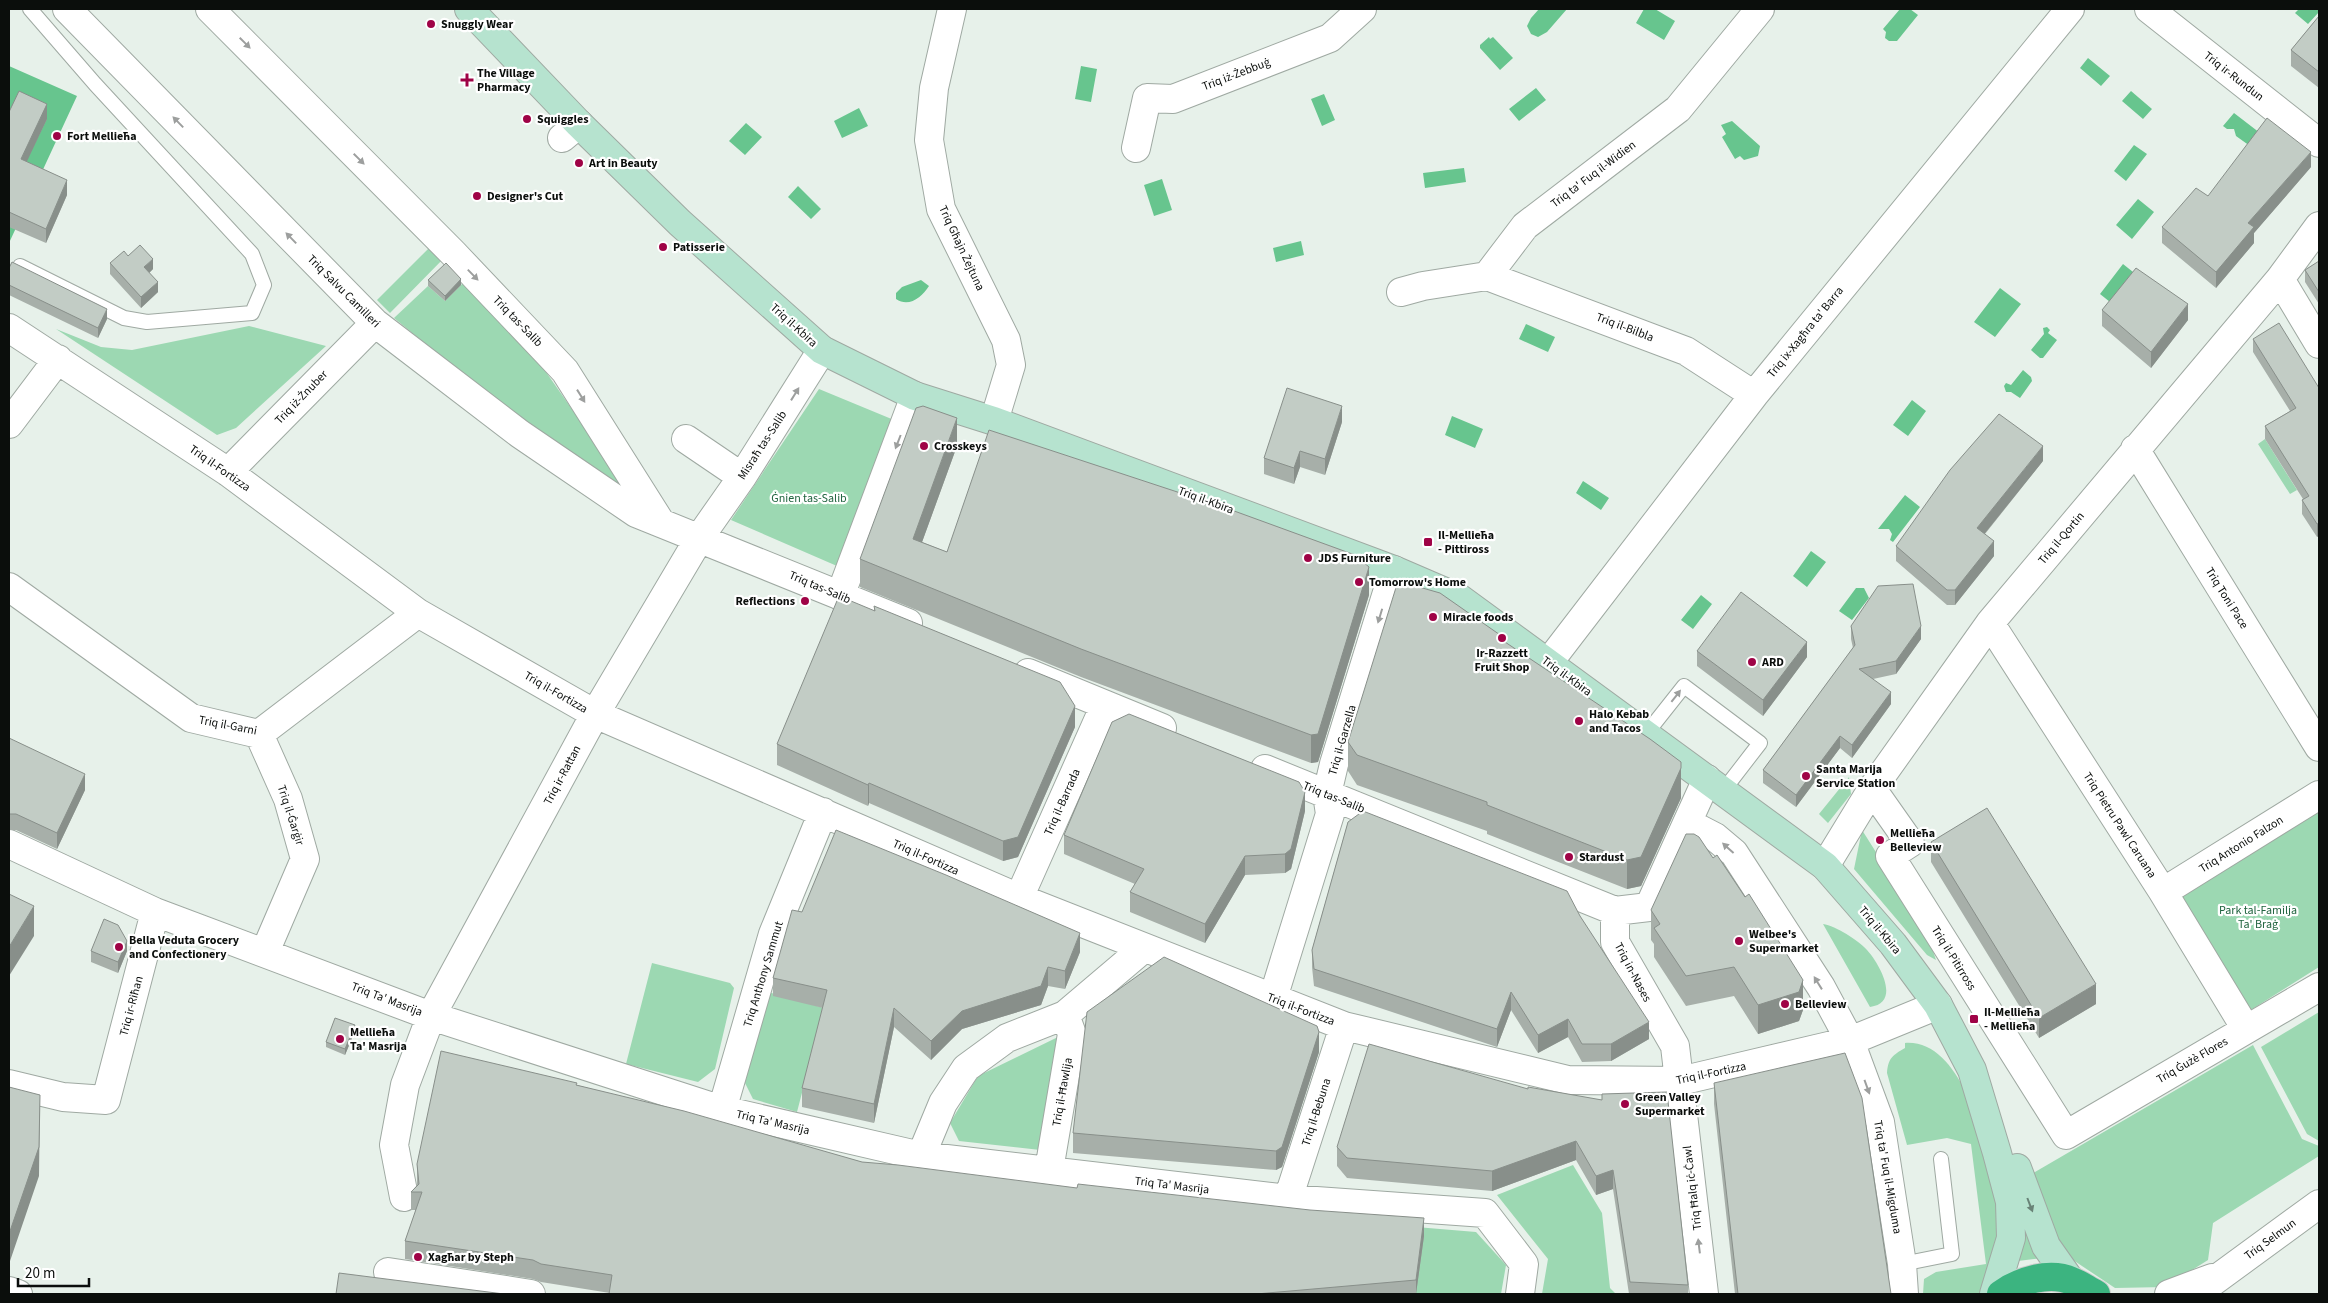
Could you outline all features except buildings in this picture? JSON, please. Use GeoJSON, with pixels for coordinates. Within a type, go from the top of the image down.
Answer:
{"type":"FeatureCollection","features":[{"type":"Feature","properties":{"kind":"highway"},"geometry":{"type":"LineString","coordinates":[[2001,1294],[2013,1285],[2039,1277],[2070,1280],[2096,1294]]}},
{"type":"Feature","properties":{"kind":"main road","name":"Triq il-Kbira"},"geometry":{"type":"LineString","coordinates":[[468,9],[571,131],[680,223],[822,350],[915,396],[994,421],[1394,570],[1459,598],[1549,662],[1825,866],[1893,944],[1938,1005],[1972,1070],[2010,1202],[2011,1238],[1994,1294]]}},
{"type":"Feature","properties":{"kind":"main road","name":"Triq il-Kbira"},"geometry":{"type":"LineString","coordinates":[[1938,1005],[1964,1028],[1982,1067],[2046,1246],[2070,1280]]}},
{"type":"Feature","properties":{"kind":"street","name":"Triq Salvu Camilleri"},"geometry":{"type":"LineString","coordinates":[[67,9],[374,323],[520,434],[636,513],[661,523]]}},
{"type":"Feature","properties":{"kind":"street","name":"Triq tas-Salib"},"geometry":{"type":"LineString","coordinates":[[210,9],[435,235],[565,371],[661,523],[700,537],[932,633]]}},
{"type":"Feature","properties":{"kind":"street","name":"Triq Għajn Żejtuna"},"geometry":{"type":"LineString","coordinates":[[952,9],[934,88],[929,140],[941,208],[1006,340],[1011,365],[994,421]]}},
{"type":"Feature","properties":{"kind":"street","name":"Triq iż-Żebbuġ"},"geometry":{"type":"LineString","coordinates":[[1136,148],[1146,98],[1173,99],[1330,38],[1362,9]]}},
{"type":"Feature","properties":{"kind":"street","name":"Triq ta' Fuq il-Widien"},"geometry":{"type":"LineString","coordinates":[[1487,276],[1526,226],[1678,109],[1760,9]]}},
{"type":"Feature","properties":{"kind":"street","name":"Triq ix-Xagħra ta' Barra"},"geometry":{"type":"LineString","coordinates":[[1549,662],[1754,395],[2070,9]]}},
{"type":"Feature","properties":{"kind":"street","name":"Triq ir-Rundun"},"geometry":{"type":"LineString","coordinates":[[2149,9],[2319,143]]}},
{"type":"Feature","properties":{"kind":"street","name":"Triq il-Qortin"},"geometry":{"type":"LineString","coordinates":[[1825,866],[1872,789],[1990,623],[2280,279],[2319,226]]}},
{"type":"Feature","properties":{"kind":"street"},"geometry":{"type":"LineString","coordinates":[[1401,292],[1423,286],[1487,276]]}},
{"type":"Feature","properties":{"kind":"street","name":"Triq il-Bilbla"},"geometry":{"type":"LineString","coordinates":[[1487,276],[1686,351],[1754,395]]}},
{"type":"Feature","properties":{"kind":"street"},"geometry":{"type":"LineString","coordinates":[[2280,279],[2319,344]]}},
{"type":"Feature","properties":{"kind":"street","name":"Triq iż-Żnuber"},"geometry":{"type":"LineString","coordinates":[[228,472],[374,323]]}},
{"type":"Feature","properties":{"kind":"street","name":"Triq il-Fortizza"},"geometry":{"type":"LineString","coordinates":[[9,328],[228,472],[418,613],[595,714],[1020,898],[1344,1026],[1568,1080],[1680,1081],[1850,1041],[1938,1005]]}},
{"type":"Feature","properties":{"kind":"street","name":"Misraħ tas-Salib"},"geometry":{"type":"LineString","coordinates":[[700,537],[742,477],[822,350]]}},
{"type":"Feature","properties":{"kind":"street"},"geometry":{"type":"LineString","coordinates":[[9,424],[58,359]]}},
{"type":"Feature","properties":{"kind":"street"},"geometry":{"type":"LineString","coordinates":[[840,596],[915,396]]}},
{"type":"Feature","properties":{"kind":"street"},"geometry":{"type":"LineString","coordinates":[[686,439],[742,477]]}},
{"type":"Feature","properties":{"kind":"street","name":"Triq Toni Pace"},"geometry":{"type":"LineString","coordinates":[[2135,449],[2319,747]]}},
{"type":"Feature","properties":{"kind":"street","name":"Triq ir-Rattan"},"geometry":{"type":"LineString","coordinates":[[404,1196],[394,1145],[405,1085],[431,1016],[595,714],[700,537]]}},
{"type":"Feature","properties":{"kind":"street","name":"Triq il-Garzella"},"geometry":{"type":"LineString","coordinates":[[1273,998],[1330,814],[1327,794],[1394,570]]}},
{"type":"Feature","properties":{"kind":"street","name":"Triq il-Garni"},"geometry":{"type":"LineString","coordinates":[[9,587],[191,718],[259,734],[418,613]]}},
{"type":"Feature","properties":{"kind":"street","name":"Triq Pietru Pawl Caruana"},"geometry":{"type":"LineString","coordinates":[[1990,623],[2163,892],[2246,1029]]}},
{"type":"Feature","properties":{"kind":"street"},"geometry":{"type":"LineString","coordinates":[[1005,663],[1188,738]]}},
{"type":"Feature","properties":{"kind":"street","name":"Triq il-Barrada"},"geometry":{"type":"LineString","coordinates":[[1020,898],[1105,705]]}},
{"type":"Feature","properties":{"kind":"street","name":"Triq il-Ġarġir"},"geometry":{"type":"LineString","coordinates":[[259,734],[288,799],[305,859],[265,952]]}},
{"type":"Feature","properties":{"kind":"street","name":"Triq tas-Salib"},"geometry":{"type":"LineString","coordinates":[[1244,761],[1616,910]]}},
{"type":"Feature","properties":{"kind":"street"},"geometry":{"type":"LineString","coordinates":[[1616,910],[1649,908],[1688,823],[1715,785]]}},
{"type":"Feature","properties":{"kind":"street","name":"Triq il-Pitirross"},"geometry":{"type":"LineString","coordinates":[[1872,789],[1910,843],[1890,856],[2066,1135]]}},
{"type":"Feature","properties":{"kind":"street","name":"Triq Antonio Falzon"},"geometry":{"type":"LineString","coordinates":[[2163,892],[2319,795]]}},
{"type":"Feature","properties":{"kind":"street","name":"Triq Anthony Sammut"},"geometry":{"type":"LineString","coordinates":[[722,1110],[773,934],[823,812]]}},
{"type":"Feature","properties":{"kind":"street","name":"Triq ta' Fuq il-Migduma"},"geometry":{"type":"LineString","coordinates":[[1688,823],[1716,837],[1734,853],[1821,987],[1850,1041],[1880,1122],[1902,1264],[1904,1294]]}},
{"type":"Feature","properties":{"kind":"street","name":"Triq Ta' Masrija"},"geometry":{"type":"LineString","coordinates":[[9,844],[155,912],[431,1016],[722,1110],[921,1156],[1288,1199],[1485,1213],[1524,1264],[1520,1294]]}},
{"type":"Feature","properties":{"kind":"street","name":"Triq in-Nases"},"geometry":{"type":"LineString","coordinates":[[1616,910],[1615,942],[1674,1046],[1680,1081]]}},
{"type":"Feature","properties":{"kind":"street","name":"Triq ir-Riħan"},"geometry":{"type":"LineString","coordinates":[[9,1084],[63,1098],[106,1100],[155,912]]}},
{"type":"Feature","properties":{"kind":"street"},"geometry":{"type":"LineString","coordinates":[[921,1156],[943,1104],[966,1068],[1007,1038],[1065,1015],[1144,948]]}},
{"type":"Feature","properties":{"kind":"street","name":"Triq Ġużè Flores"},"geometry":{"type":"LineString","coordinates":[[2066,1135],[2319,986]]}},
{"type":"Feature","properties":{"kind":"street","name":"Triq il-Ħawlija"},"geometry":{"type":"LineString","coordinates":[[1049,1170],[1072,1034],[1065,1015]]}},
{"type":"Feature","properties":{"kind":"street","name":"Triq il-Bebuna"},"geometry":{"type":"LineString","coordinates":[[1288,1199],[1344,1026]]}},
{"type":"Feature","properties":{"kind":"street","name":"Triq Ħalq iċ-Ċawl"},"geometry":{"type":"LineString","coordinates":[[1680,1081],[1704,1294]]}},
{"type":"Feature","properties":{"kind":"street","name":"Triq Selmun"},"geometry":{"type":"LineString","coordinates":[[2196,1294],[2319,1204]]}},
{"type":"Feature","properties":{"kind":"street"},"geometry":{"type":"LineString","coordinates":[[388,1272],[531,1294]]}},
{"type":"Feature","properties":{"kind":"street","name":"Triq Selmun"},"geometry":{"type":"LineString","coordinates":[[2169,1294],[2221,1274]]}},
{"type":"Feature","properties":{"kind":"street"},"geometry":{"type":"LineString","coordinates":[[9,1291],[18,1294]]}},
{"type":"Feature","properties":{"kind":"lane"},"geometry":{"type":"LineString","coordinates":[[20,266],[124,318],[147,322],[252,312],[264,285],[252,254],[95,84],[30,9]]}},
{"type":"Feature","properties":{"kind":"lane"},"geometry":{"type":"LineString","coordinates":[[1646,734],[1684,686],[1760,743],[1715,785]]}},
{"type":"Feature","properties":{"kind":"lane"},"geometry":{"type":"LineString","coordinates":[[1902,1264],[1952,1254],[1941,1159]]}},
{"type":"Feature","properties":{"kind":"green space"},"geometry":{"type":"Polygon","coordinates":[[[434,243],[447,255],[390,313],[377,300],[434,243]]]}},
{"type":"Feature","properties":{"kind":"green space"},"geometry":{"type":"Polygon","coordinates":[[[464,282],[539,362],[636,501],[466,377],[394,318],[428,286],[445,301],[464,282]]]}},
{"type":"Feature","properties":{"kind":"green space"},"geometry":{"type":"Polygon","coordinates":[[[249,326],[326,346],[236,428],[217,435],[56,329],[101,347],[132,350],[249,326]]]}},
{"type":"Feature","properties":{"kind":"green space","name":"Ġnien tas-Salib"},"geometry":{"type":"Polygon","coordinates":[[[819,389],[894,420],[837,566],[731,520],[819,389]]]}},
{"type":"Feature","properties":{"kind":"green space"},"geometry":{"type":"Polygon","coordinates":[[[2265,439],[2297,490],[2290,494],[2258,444],[2265,439]]]}},
{"type":"Feature","properties":{"kind":"green space"},"geometry":{"type":"Polygon","coordinates":[[[1849,777],[1851,794],[1828,823],[1819,814],[1849,777]]]}},
{"type":"Feature","properties":{"kind":"green space","name":"Park tal-Familja Ta' Braġ"},"geometry":{"type":"Polygon","coordinates":[[[2319,806],[2319,967],[2246,1013],[2173,896],[2319,806]]]}},
{"type":"Feature","properties":{"kind":"green space"},"geometry":{"type":"Polygon","coordinates":[[[1862,830],[1927,933],[1936,960],[1927,955],[1854,869],[1862,830]]]}},
{"type":"Feature","properties":{"kind":"green space"},"geometry":{"type":"Polygon","coordinates":[[[1823,924],[1840,930],[1853,938],[1872,956],[1885,982],[1885,998],[1880,1004],[1870,1007],[1823,924]]]}},
{"type":"Feature","properties":{"kind":"green space"},"geometry":{"type":"Polygon","coordinates":[[[652,963],[730,983],[734,988],[715,1069],[698,1082],[626,1064],[652,963]]]}},
{"type":"Feature","properties":{"kind":"green space"},"geometry":{"type":"Polygon","coordinates":[[[768,992],[824,1008],[797,1112],[753,1099],[745,1083],[768,992]]]}},
{"type":"Feature","properties":{"kind":"green space"},"geometry":{"type":"Polygon","coordinates":[[[2319,1012],[2319,1141],[2307,1134],[2261,1047],[2319,1012]]]}},
{"type":"Feature","properties":{"kind":"green space"},"geometry":{"type":"Polygon","coordinates":[[[1058,1037],[1049,1151],[959,1141],[950,1123],[978,1076],[1058,1037]]]}},
{"type":"Feature","properties":{"kind":"green space"},"geometry":{"type":"Polygon","coordinates":[[[1905,1043],[1924,1046],[1940,1056],[1954,1072],[1975,1113],[1982,1134],[2000,1198],[2003,1219],[1982,1294],[1923,1294],[1924,1279],[1936,1272],[1986,1264],[1971,1144],[1947,1138],[1907,1145],[1887,1073],[1890,1060],[1905,1048],[1905,1043]]]}},
{"type":"Feature","properties":{"kind":"green space"},"geometry":{"type":"Polygon","coordinates":[[[2253,1045],[2302,1139],[2319,1146],[2319,1156],[2213,1223],[2208,1260],[2165,1287],[2115,1288],[2064,1254],[2028,1176],[2253,1045]]]}},
{"type":"Feature","properties":{"kind":"green space"},"geometry":{"type":"Polygon","coordinates":[[[1573,1165],[1602,1213],[1610,1288],[1616,1294],[1542,1294],[1548,1259],[1497,1195],[1573,1165]]]}},
{"type":"Feature","properties":{"kind":"green space"},"geometry":{"type":"Polygon","coordinates":[[[2021,1208],[2043,1258],[2018,1261],[2021,1208]]]}},
{"type":"Feature","properties":{"kind":"green space"},"geometry":{"type":"Polygon","coordinates":[[[1416,1227],[1476,1232],[1506,1265],[1501,1294],[1401,1294],[1416,1227]]]}},
{"type":"Feature","properties":{"kind":"shaded area"},"geometry":{"type":"Polygon","coordinates":[[[1539,9],[1567,9],[1547,32],[1538,37],[1531,34],[1527,26],[1539,9]]]}},
{"type":"Feature","properties":{"kind":"shaded area"},"geometry":{"type":"Polygon","coordinates":[[[1644,9],[1655,9],[1675,21],[1664,40],[1636,23],[1644,9]]]}},
{"type":"Feature","properties":{"kind":"shaded area"},"geometry":{"type":"Polygon","coordinates":[[[1900,9],[1910,9],[1918,15],[1897,41],[1889,41],[1885,38],[1886,32],[1883,29],[1900,9]]]}},
{"type":"Feature","properties":{"kind":"shaded area"},"geometry":{"type":"Polygon","coordinates":[[[2299,9],[2319,9],[2319,12],[2308,24],[2295,13],[2299,9]]]}},
{"type":"Feature","properties":{"kind":"shaded area"},"geometry":{"type":"Polygon","coordinates":[[[1489,37],[1490,39],[1493,37],[1513,58],[1500,70],[1480,48],[1480,45],[1489,37]]]}},
{"type":"Feature","properties":{"kind":"shaded area"},"geometry":{"type":"Polygon","coordinates":[[[2088,58],[2110,76],[2101,86],[2080,68],[2088,58]]]}},
{"type":"Feature","properties":{"kind":"shaded area"},"geometry":{"type":"Polygon","coordinates":[[[9,66],[77,96],[9,243],[9,66]]]}},
{"type":"Feature","properties":{"kind":"shaded area"},"geometry":{"type":"Polygon","coordinates":[[[1081,66],[1097,69],[1091,102],[1075,99],[1081,66]]]}},
{"type":"Feature","properties":{"kind":"shaded area"},"geometry":{"type":"Polygon","coordinates":[[[1536,88],[1546,100],[1519,121],[1509,109],[1536,88]]]}},
{"type":"Feature","properties":{"kind":"shaded area"},"geometry":{"type":"Polygon","coordinates":[[[2131,91],[2152,109],[2143,119],[2122,101],[2131,91]]]}},
{"type":"Feature","properties":{"kind":"shaded area"},"geometry":{"type":"Polygon","coordinates":[[[1324,94],[1335,120],[1322,126],[1311,99],[1324,94]]]}},
{"type":"Feature","properties":{"kind":"shaded area"},"geometry":{"type":"Polygon","coordinates":[[[859,108],[868,126],[842,138],[834,121],[859,108]]]}},
{"type":"Feature","properties":{"kind":"shaded area"},"geometry":{"type":"Polygon","coordinates":[[[2234,113],[2260,133],[2250,146],[2236,136],[2234,129],[2227,129],[2223,126],[2234,113]]]}},
{"type":"Feature","properties":{"kind":"shaded area"},"geometry":{"type":"Polygon","coordinates":[[[1732,121],[1760,146],[1758,156],[1744,160],[1740,156],[1735,159],[1722,137],[1726,134],[1721,125],[1732,121]]]}},
{"type":"Feature","properties":{"kind":"shaded area"},"geometry":{"type":"Polygon","coordinates":[[[746,123],[762,137],[745,155],[729,141],[746,123]]]}},
{"type":"Feature","properties":{"kind":"shaded area"},"geometry":{"type":"Polygon","coordinates":[[[2134,145],[2147,154],[2126,181],[2114,171],[2134,145]]]}},
{"type":"Feature","properties":{"kind":"shaded area"},"geometry":{"type":"Polygon","coordinates":[[[1464,168],[1466,182],[1425,188],[1423,173],[1464,168]]]}},
{"type":"Feature","properties":{"kind":"shaded area"},"geometry":{"type":"Polygon","coordinates":[[[1162,179],[1172,210],[1154,216],[1144,185],[1162,179]]]}},
{"type":"Feature","properties":{"kind":"shaded area"},"geometry":{"type":"Polygon","coordinates":[[[798,186],[821,209],[811,219],[788,197],[798,186]]]}},
{"type":"Feature","properties":{"kind":"shaded area"},"geometry":{"type":"Polygon","coordinates":[[[2138,199],[2154,212],[2132,239],[2116,225],[2138,199]]]}},
{"type":"Feature","properties":{"kind":"shaded area"},"geometry":{"type":"Polygon","coordinates":[[[1301,241],[1304,255],[1276,262],[1273,248],[1301,241]]]}},
{"type":"Feature","properties":{"kind":"shaded area"},"geometry":{"type":"Polygon","coordinates":[[[2123,264],[2133,272],[2110,302],[2100,294],[2123,264]]]}},
{"type":"Feature","properties":{"kind":"shaded area"},"geometry":{"type":"Polygon","coordinates":[[[921,280],[929,286],[923,294],[910,302],[896,299],[896,293],[902,287],[921,280]]]}},
{"type":"Feature","properties":{"kind":"shaded area"},"geometry":{"type":"Polygon","coordinates":[[[2000,288],[2021,304],[1995,337],[1974,322],[2000,288]]]}},
{"type":"Feature","properties":{"kind":"shaded area"},"geometry":{"type":"Polygon","coordinates":[[[1526,324],[1555,337],[1548,352],[1519,339],[1526,324]]]}},
{"type":"Feature","properties":{"kind":"shaded area"},"geometry":{"type":"Polygon","coordinates":[[[2047,327],[2050,330],[2048,333],[2057,340],[2043,358],[2040,358],[2031,350],[2044,334],[2043,328],[2047,327]]]}},
{"type":"Feature","properties":{"kind":"shaded area"},"geometry":{"type":"Polygon","coordinates":[[[2023,370],[2031,377],[2032,381],[2020,398],[2011,392],[2006,392],[2004,386],[2006,383],[2011,385],[2023,370]]]}},
{"type":"Feature","properties":{"kind":"shaded area"},"geometry":{"type":"Polygon","coordinates":[[[1912,400],[1926,411],[1908,436],[1893,425],[1912,400]]]}},
{"type":"Feature","properties":{"kind":"shaded area"},"geometry":{"type":"Polygon","coordinates":[[[1452,416],[1483,429],[1475,448],[1445,435],[1452,416]]]}},
{"type":"Feature","properties":{"kind":"shaded area"},"geometry":{"type":"Polygon","coordinates":[[[1583,481],[1609,498],[1601,510],[1576,493],[1583,481]]]}},
{"type":"Feature","properties":{"kind":"shaded area"},"geometry":{"type":"Polygon","coordinates":[[[1905,495],[1920,507],[1893,542],[1890,540],[1892,534],[1889,529],[1878,529],[1905,495]]]}},
{"type":"Feature","properties":{"kind":"shaded area"},"geometry":{"type":"Polygon","coordinates":[[[1811,551],[1826,562],[1807,587],[1793,576],[1811,551]]]}},
{"type":"Feature","properties":{"kind":"shaded area"},"geometry":{"type":"Polygon","coordinates":[[[1856,588],[1864,588],[1869,598],[1852,620],[1839,611],[1856,588]]]}},
{"type":"Feature","properties":{"kind":"shaded area"},"geometry":{"type":"Polygon","coordinates":[[[1701,595],[1712,604],[1693,629],[1681,620],[1701,595]]]}},
{"type":"Feature","properties":{"kind":"place","name":"Snuggly Wear"},"geometry":{"type":"Point","coordinates":[431,24]}},
{"type":"Feature","properties":{"kind":"place","name":"The Village Pharmacy"},"geometry":{"type":"Point","coordinates":[467,80]}},
{"type":"Feature","properties":{"kind":"place","name":"Squiggles"},"geometry":{"type":"Point","coordinates":[527,119]}},
{"type":"Feature","properties":{"kind":"place","name":"Fort Mellieħa"},"geometry":{"type":"Point","coordinates":[57,136]}},
{"type":"Feature","properties":{"kind":"place","name":"Art in Beauty"},"geometry":{"type":"Point","coordinates":[579,163]}},
{"type":"Feature","properties":{"kind":"place","name":"Designer's Cut"},"geometry":{"type":"Point","coordinates":[477,196]}},
{"type":"Feature","properties":{"kind":"place","name":"Patisserie"},"geometry":{"type":"Point","coordinates":[663,247]}},
{"type":"Feature","properties":{"kind":"place","name":"Crosskeys"},"geometry":{"type":"Point","coordinates":[924,446]}},
{"type":"Feature","properties":{"kind":"place","name":"Il-Mellieħa - Pittiross"},"geometry":{"type":"Point","coordinates":[1428,542]}},
{"type":"Feature","properties":{"kind":"place","name":"JDS Furniture"},"geometry":{"type":"Point","coordinates":[1308,558]}},
{"type":"Feature","properties":{"kind":"place","name":"Tomorrow's Home"},"geometry":{"type":"Point","coordinates":[1359,582]}},
{"type":"Feature","properties":{"kind":"place","name":"Reflections"},"geometry":{"type":"Point","coordinates":[805,601]}},
{"type":"Feature","properties":{"kind":"place","name":"Miracle foods"},"geometry":{"type":"Point","coordinates":[1433,617]}},
{"type":"Feature","properties":{"kind":"place","name":"Ir-Razzett Fruit Shop"},"geometry":{"type":"Point","coordinates":[1502,638]}},
{"type":"Feature","properties":{"kind":"place","name":"ARD"},"geometry":{"type":"Point","coordinates":[1752,662]}},
{"type":"Feature","properties":{"kind":"place","name":"Halo Kebab and Tacos"},"geometry":{"type":"Point","coordinates":[1579,721]}},
{"type":"Feature","properties":{"kind":"place","name":"Santa Marija Service Station"},"geometry":{"type":"Point","coordinates":[1806,776]}},
{"type":"Feature","properties":{"kind":"place","name":"Mellieħa Belleview"},"geometry":{"type":"Point","coordinates":[1880,840]}},
{"type":"Feature","properties":{"kind":"place","name":"Stardust"},"geometry":{"type":"Point","coordinates":[1569,857]}},
{"type":"Feature","properties":{"kind":"place","name":"Welbee's Supermarket"},"geometry":{"type":"Point","coordinates":[1739,941]}},
{"type":"Feature","properties":{"kind":"place","name":"Bella Veduta Grocery and Confectionery"},"geometry":{"type":"Point","coordinates":[119,947]}},
{"type":"Feature","properties":{"kind":"place","name":"Belleview"},"geometry":{"type":"Point","coordinates":[1785,1004]}},
{"type":"Feature","properties":{"kind":"place","name":"Il-Mellieħa - Mellieħa"},"geometry":{"type":"Point","coordinates":[1974,1019]}},
{"type":"Feature","properties":{"kind":"place","name":"Mellieħa Ta' Masrija"},"geometry":{"type":"Point","coordinates":[340,1039]}},
{"type":"Feature","properties":{"kind":"place","name":"Green Valley Supermarket"},"geometry":{"type":"Point","coordinates":[1625,1104]}},
{"type":"Feature","properties":{"kind":"place","name":"Xagħar by Steph"},"geometry":{"type":"Point","coordinates":[418,1257]}}]}
